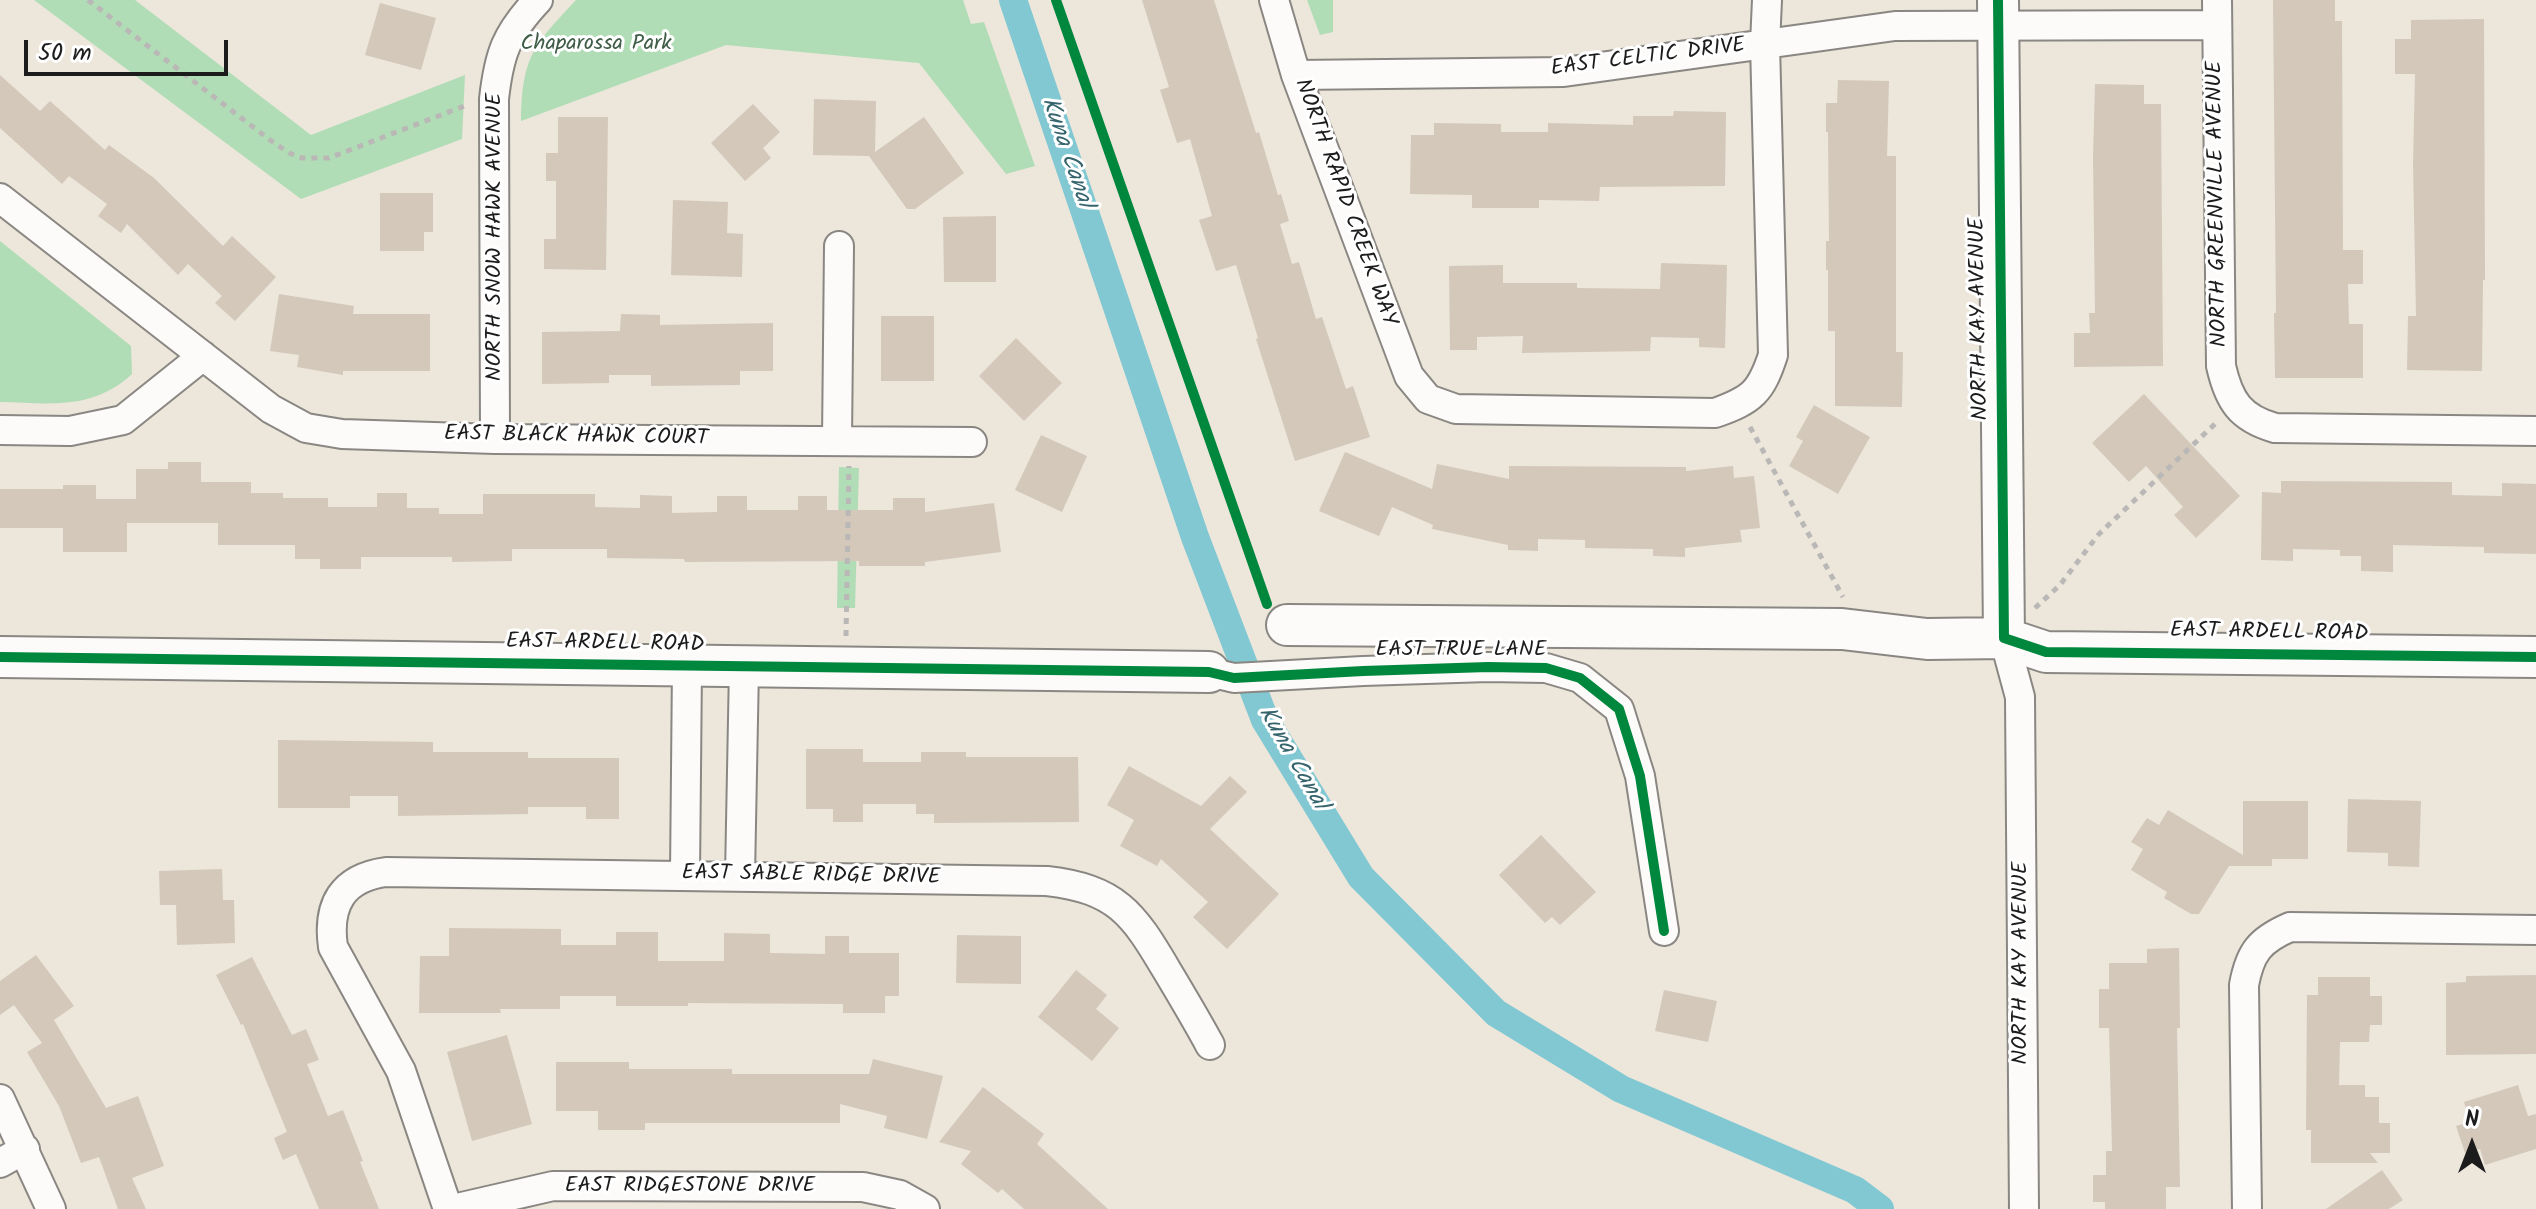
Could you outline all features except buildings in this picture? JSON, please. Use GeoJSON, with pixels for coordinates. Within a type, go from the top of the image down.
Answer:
{"type":"FeatureCollection","features":[{"type":"Feature","properties":{"kind":"street","name":"NORTH SNOW HAWK AVENUE"},"geometry":{"type":"LineString","coordinates":[[495,439],[494,99],[497,70],[506,40],[522,16],[538,0]]}},
{"type":"Feature","properties":{"kind":"street","name":"NORTH RAPID CREEK WAY"},"geometry":{"type":"LineString","coordinates":[[1274,0],[1296,75],[1409,376],[1428,399],[1456,409],[1715,413],[1754,395],[1765,380],[1773,355],[1765,44]]}},
{"type":"Feature","properties":{"kind":"street"},"geometry":{"type":"LineString","coordinates":[[1765,44],[1767,0]]}},
{"type":"Feature","properties":{"kind":"street","name":"EAST CELTIC DRIVE"},"geometry":{"type":"LineString","coordinates":[[1296,75],[1564,72],[1998,12],[2217,12]]}},
{"type":"Feature","properties":{"kind":"street","name":"NORTH KAY AVENUE"},"geometry":{"type":"LineString","coordinates":[[1998,12],[2004,638],[2020,697],[2024,1209]]}},
{"type":"Feature","properties":{"kind":"street","name":"NORTH GREENVILLE AVENUE"},"geometry":{"type":"LineString","coordinates":[[2217,12],[2221,366],[2226,388],[2237,405]]}},
{"type":"Feature","properties":{"kind":"street","name":"EAST BLACK HAWK COURT"},"geometry":{"type":"LineString","coordinates":[[0,198],[271,409],[306,428],[342,434],[843,450],[972,442]]}},
{"type":"Feature","properties":{"kind":"street"},"geometry":{"type":"LineString","coordinates":[[839,246],[843,450]]}},
{"type":"Feature","properties":{"kind":"street"},"geometry":{"type":"LineString","coordinates":[[0,430],[70,431],[123,420],[203,356]]}},
{"type":"Feature","properties":{"kind":"street"},"geometry":{"type":"LineString","coordinates":[[2237,405],[2254,422],[2275,428],[2536,431]]}},
{"type":"Feature","properties":{"kind":"street","name":"EAST ARDELL ROAD"},"geometry":{"type":"LineString","coordinates":[[1287,625],[1842,629],[1927,639],[2004,638],[2046,652],[2536,657]]}},
{"type":"Feature","properties":{"kind":"street","name":"EAST ARDELL ROAD"},"geometry":{"type":"LineString","coordinates":[[0,657],[1221,675]]}},
{"type":"Feature","properties":{"kind":"street"},"geometry":{"type":"LineString","coordinates":[[685,875],[687,666]]}},
{"type":"Feature","properties":{"kind":"street"},"geometry":{"type":"LineString","coordinates":[[740,876],[744,667]]}},
{"type":"Feature","properties":{"kind":"street","name":"EAST TRUE LANE"},"geometry":{"type":"LineString","coordinates":[[1221,675],[1267,677],[1488,667],[1546,668],[1580,678],[1619,709],[1640,776],[1664,931]]}},
{"type":"Feature","properties":{"kind":"street","name":"EAST SABLE RIDGE DRIVE"},"geometry":{"type":"LineString","coordinates":[[450,1209],[401,1071],[333,947],[330,924],[339,897],[353,883],[371,874],[685,875],[1047,881],[1072,884],[1098,893],[1121,907],[1141,927],[1210,1045]]}},
{"type":"Feature","properties":{"kind":"street"},"geometry":{"type":"LineString","coordinates":[[2247,1209],[2244,985],[2247,965],[2257,948],[2271,935],[2290,927],[2536,930]]}},
{"type":"Feature","properties":{"kind":"street"},"geometry":{"type":"LineString","coordinates":[[0,1099],[51,1209]]}},
{"type":"Feature","properties":{"kind":"street"},"geometry":{"type":"LineString","coordinates":[[0,1163],[25,1149]]}},
{"type":"Feature","properties":{"kind":"street","name":"EAST RIDGESTONE DRIVE"},"geometry":{"type":"LineString","coordinates":[[450,1209],[553,1186],[863,1187],[900,1195],[925,1209]]}},
{"type":"Feature","properties":{"kind":"path"},"geometry":{"type":"LineString","coordinates":[[88,0],[270,140],[302,158],[329,158],[467,105]]}},
{"type":"Feature","properties":{"kind":"path"},"geometry":{"type":"LineString","coordinates":[[2035,609],[2060,585],[2098,535],[2237,405]]}},
{"type":"Feature","properties":{"kind":"path"},"geometry":{"type":"LineString","coordinates":[[1750,426],[1845,600]]}},
{"type":"Feature","properties":{"kind":"path"},"geometry":{"type":"LineString","coordinates":[[843,450],[846,639]]}},
{"type":"Feature","properties":{"kind":"green space"},"geometry":{"type":"Polygon","coordinates":[[[34,0],[135,0],[311,135],[465,75],[462,139],[301,199],[34,0]]]}},
{"type":"Feature","properties":{"kind":"green space","name":"Chaparossa Park"},"geometry":{"type":"Polygon","coordinates":[[[576,0],[963,0],[971,24],[984,22],[1035,166],[1006,174],[919,63],[726,45],[521,121],[524,81],[533,53],[576,0]]]}},
{"type":"Feature","properties":{"kind":"green space"},"geometry":{"type":"Polygon","coordinates":[[[1307,0],[1333,0],[1333,32],[1320,35],[1307,0]]]}},
{"type":"Feature","properties":{"kind":"green space"},"geometry":{"type":"Polygon","coordinates":[[[0,241],[131,346],[132,374],[117,386],[86,399],[53,403],[0,402],[0,241]]]}},
{"type":"Feature","properties":{"kind":"green space"},"geometry":{"type":"Polygon","coordinates":[[[839,467],[859,468],[855,608],[837,608],[839,467]]]}},
{"type":"Feature","properties":{"kind":"waterway","name":"Kuna Canal"},"geometry":{"type":"LineString","coordinates":[[1013,0],[1195,537],[1265,720],[1361,877],[1496,1013],[1621,1089],[1855,1190],[1880,1209]]}},
{"type":"Feature","properties":{"kind":"cycle path"},"geometry":{"type":"LineString","coordinates":[[1056,0],[1267,604]]}},
{"type":"Feature","properties":{"kind":"cycle path"},"geometry":{"type":"LineString","coordinates":[[1998,0],[2004,638],[2046,652],[2536,657]]}},
{"type":"Feature","properties":{"kind":"cycle path"},"geometry":{"type":"LineString","coordinates":[[0,657],[1209,672],[1234,678],[1363,671],[1546,668],[1580,678],[1619,709],[1640,776],[1664,931]]}}]}
